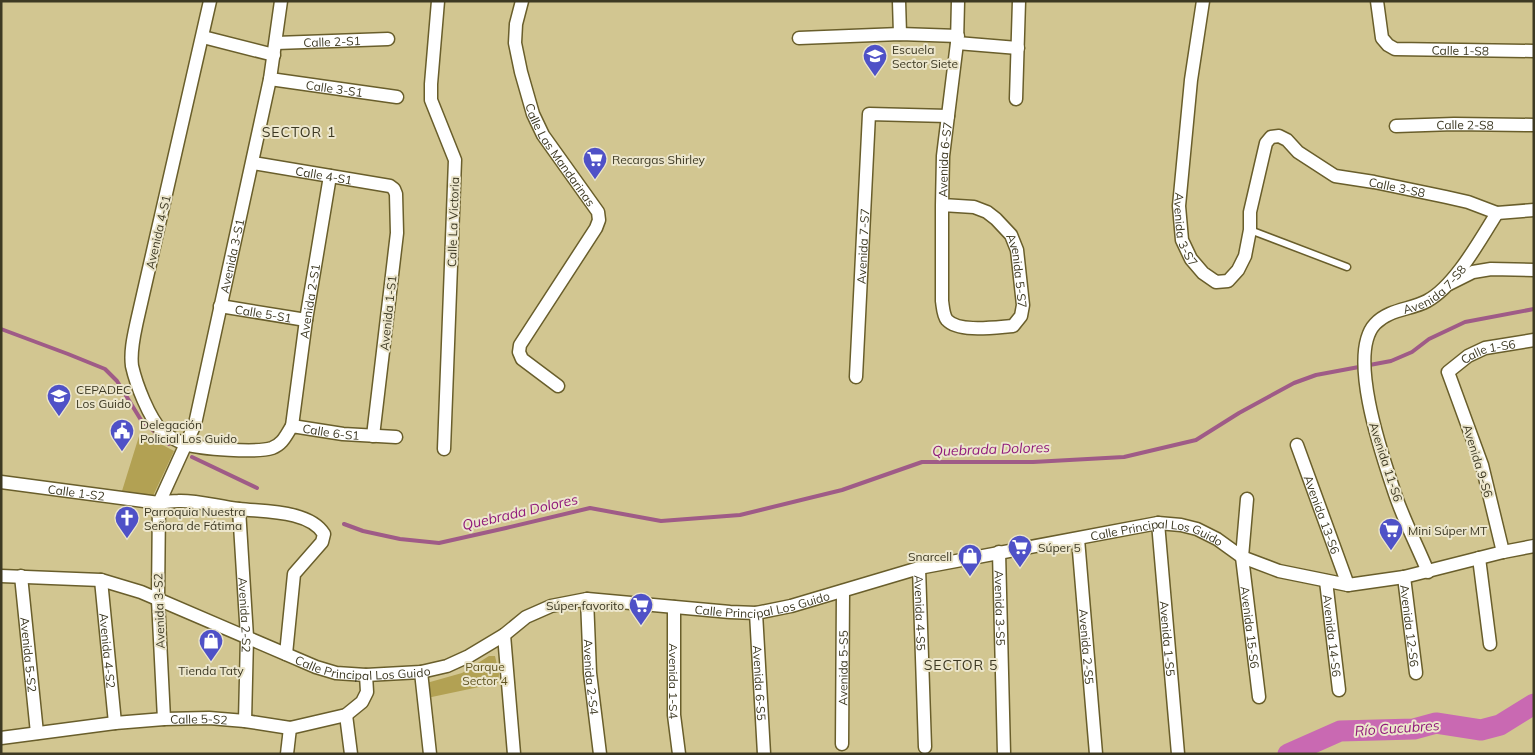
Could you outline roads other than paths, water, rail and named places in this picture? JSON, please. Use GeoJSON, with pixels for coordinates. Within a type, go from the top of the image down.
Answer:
{"type":"FeatureCollection","features":[{"type":"Feature","properties":{"kind":"street","name":"Avenida 4-S1"},"geometry":{"type":"LineString","coordinates":[[186,444],[163,433],[152,418],[132,366],[132,351],[139,311],[210,1]]}},
{"type":"Feature","properties":{"kind":"street","name":"Avenida 3-S1"},"geometry":{"type":"LineString","coordinates":[[159,503],[195,424],[253,163],[270,79],[281,1]]}},
{"type":"Feature","properties":{"kind":"street","name":"Calle La Victoria"},"geometry":{"type":"LineString","coordinates":[[438,1],[431,100],[455,160],[444,449]]}},
{"type":"Feature","properties":{"kind":"street","name":"Calle Las Mandarinas"},"geometry":{"type":"LineString","coordinates":[[522,1],[516,24],[516,43],[521,72],[533,114],[543,135],[598,212],[599,220],[596,228],[520,345],[519,352],[522,359],[558,386]]}},
{"type":"Feature","properties":{"kind":"street"},"geometry":{"type":"LineString","coordinates":[[899,1],[900,34]]}},
{"type":"Feature","properties":{"kind":"street","name":"Avenida 6-S7"},"geometry":{"type":"LineString","coordinates":[[958,1],[958,40],[943,156],[942,301],[946,319],[953,325],[966,328],[1013,326]]}},
{"type":"Feature","properties":{"kind":"street"},"geometry":{"type":"LineString","coordinates":[[1016,99],[1019,1]]}},
{"type":"Feature","properties":{"kind":"street","name":"Avenida 3-S7"},"geometry":{"type":"LineString","coordinates":[[1203,1],[1191,80],[1179,206],[1182,240],[1191,259],[1203,273],[1216,282],[1228,281],[1238,270],[1245,256],[1250,230],[1250,212],[1266,143],[1271,137]]}},
{"type":"Feature","properties":{"kind":"street","name":"Calle 1-S8"},"geometry":{"type":"LineString","coordinates":[[1377,1],[1382,38],[1395,49],[1534,51]]}},
{"type":"Feature","properties":{"kind":"street"},"geometry":{"type":"LineString","coordinates":[[799,38],[900,34],[1018,48]]}},
{"type":"Feature","properties":{"kind":"street","name":"Calle 2-S1"},"geometry":{"type":"LineString","coordinates":[[203,37],[275,49],[388,39]]}},
{"type":"Feature","properties":{"kind":"street","name":"Calle 3-S1"},"geometry":{"type":"LineString","coordinates":[[270,79],[397,97]]}},
{"type":"Feature","properties":{"kind":"street","name":"Avenida 7-S7"},"geometry":{"type":"LineString","coordinates":[[856,377],[869,114],[948,116]]}},
{"type":"Feature","properties":{"kind":"street","name":"Calle 2-S8"},"geometry":{"type":"LineString","coordinates":[[1396,126],[1454,124],[1534,125]]}},
{"type":"Feature","properties":{"kind":"street","name":"Calle 3-S8"},"geometry":{"type":"LineString","coordinates":[[1271,137],[1279,136],[1287,140],[1298,152],[1335,176],[1374,182],[1468,202],[1497,213],[1534,210]]}},
{"type":"Feature","properties":{"kind":"street","name":"Calle 4-S1"},"geometry":{"type":"LineString","coordinates":[[253,163],[390,186],[394,189]]}},
{"type":"Feature","properties":{"kind":"street","name":"Avenida 2-S1"},"geometry":{"type":"LineString","coordinates":[[292,426],[306,320],[330,176]]}},
{"type":"Feature","properties":{"kind":"street","name":"Avenida 1-S1"},"geometry":{"type":"LineString","coordinates":[[373,436],[397,233],[396,194],[394,189]]}},
{"type":"Feature","properties":{"kind":"street","name":"Avenida 5-S7"},"geometry":{"type":"LineString","coordinates":[[942,205],[974,207],[987,212],[1011,235],[1017,250],[1023,305],[1020,316],[1013,326]]}},
{"type":"Feature","properties":{"kind":"street","name":"Avenida 7-S8"},"geometry":{"type":"LineString","coordinates":[[1364,352],[1370,331],[1381,318],[1426,301],[1445,286],[1469,256],[1497,213]]}},
{"type":"Feature","properties":{"kind":"street"},"geometry":{"type":"LineString","coordinates":[[1445,286],[1473,272],[1491,269],[1534,270]]}},
{"type":"Feature","properties":{"kind":"street","name":"Calle 5-S1"},"geometry":{"type":"LineString","coordinates":[[220,306],[306,320]]}},
{"type":"Feature","properties":{"kind":"street","name":"Calle 1-S6"},"geometry":{"type":"LineString","coordinates":[[1448,372],[1468,356],[1486,348],[1534,340]]}},
{"type":"Feature","properties":{"kind":"street","name":"Avenida 11-S6"},"geometry":{"type":"LineString","coordinates":[[1364,352],[1365,378],[1371,415],[1394,493],[1428,572]]}},
{"type":"Feature","properties":{"kind":"street","name":"Avenida 9-S6"},"geometry":{"type":"LineString","coordinates":[[1448,372],[1482,465],[1503,552]]}},
{"type":"Feature","properties":{"kind":"street","name":"Calle 6-S1"},"geometry":{"type":"LineString","coordinates":[[186,444],[257,451],[271,448],[281,443],[292,426],[396,437]]}},
{"type":"Feature","properties":{"kind":"street","name":"Avenida 13-S6"},"geometry":{"type":"LineString","coordinates":[[1297,445],[1348,585]]}},
{"type":"Feature","properties":{"kind":"street","name":"Calle 1-S2"},"geometry":{"type":"LineString","coordinates":[[1,482],[159,503],[178,500],[239,509],[279,512],[319,526],[324,534],[322,542],[294,574],[286,654]]}},
{"type":"Feature","properties":{"kind":"street","name":"Avenida 15-S6"},"geometry":{"type":"LineString","coordinates":[[1247,499],[1242,557],[1259,697]]}},
{"type":"Feature","properties":{"kind":"street","name":"Avenida 3-S2"},"geometry":{"type":"LineString","coordinates":[[159,503],[158,600],[164,719]]}},
{"type":"Feature","properties":{"kind":"street","name":"Avenida 2-S2"},"geometry":{"type":"LineString","coordinates":[[239,509],[247,637],[245,721]]}},
{"type":"Feature","properties":{"kind":"street","name":"Calle Principal Los Guido"},"geometry":{"type":"LineString","coordinates":[[1,576],[101,580],[141,592],[316,668],[336,673],[366,676],[421,672],[447,666],[469,656],[504,635],[526,617],[550,606],[587,600],[756,613],[792,606],[919,568],[1158,523],[1181,525],[1196,529],[1217,539],[1242,557],[1279,571],[1348,585],[1428,572],[1503,552],[1534,546]]}},
{"type":"Feature","properties":{"kind":"street","name":"Avenida 1-S5"},"geometry":{"type":"LineString","coordinates":[[1158,523],[1178,754]]}},
{"type":"Feature","properties":{"kind":"street","name":"Avenida 2-S5"},"geometry":{"type":"LineString","coordinates":[[1078,539],[1096,754]]}},
{"type":"Feature","properties":{"kind":"street","name":"Avenida 3-S5"},"geometry":{"type":"LineString","coordinates":[[999,552],[1004,754]]}},
{"type":"Feature","properties":{"kind":"street"},"geometry":{"type":"LineString","coordinates":[[1479,558],[1490,644]]}},
{"type":"Feature","properties":{"kind":"street","name":"Avenida 4-S5"},"geometry":{"type":"LineString","coordinates":[[919,568],[925,747]]}},
{"type":"Feature","properties":{"kind":"street","name":"Avenida 5-S2"},"geometry":{"type":"LineString","coordinates":[[21,576],[37,734]]}},
{"type":"Feature","properties":{"kind":"street","name":"Avenida 12-S6"},"geometry":{"type":"LineString","coordinates":[[1404,577],[1416,673]]}},
{"type":"Feature","properties":{"kind":"street","name":"Avenida 4-S2"},"geometry":{"type":"LineString","coordinates":[[101,580],[115,722]]}},
{"type":"Feature","properties":{"kind":"street","name":"Avenida 14-S6"},"geometry":{"type":"LineString","coordinates":[[1326,580],[1340,690]]}},
{"type":"Feature","properties":{"kind":"street","name":"Avenida 5-S5"},"geometry":{"type":"LineString","coordinates":[[842,744],[843,591]]}},
{"type":"Feature","properties":{"kind":"street","name":"Avenida 2-S4"},"geometry":{"type":"LineString","coordinates":[[587,600],[590,673],[600,754]]}},
{"type":"Feature","properties":{"kind":"street","name":"Avenida 1-S4"},"geometry":{"type":"LineString","coordinates":[[674,607],[674,715],[679,754]]}},
{"type":"Feature","properties":{"kind":"street","name":"Avenida 6-S5"},"geometry":{"type":"LineString","coordinates":[[756,613],[764,754]]}},
{"type":"Feature","properties":{"kind":"street"},"geometry":{"type":"LineString","coordinates":[[504,635],[514,754]]}},
{"type":"Feature","properties":{"kind":"street"},"geometry":{"type":"LineString","coordinates":[[421,672],[430,754]]}},
{"type":"Feature","properties":{"kind":"street"},"geometry":{"type":"LineString","coordinates":[[350,754],[346,715],[362,702],[367,692],[366,676]]}},
{"type":"Feature","properties":{"kind":"street","name":"Calle 5-S2"},"geometry":{"type":"LineString","coordinates":[[1,738],[115,722],[164,719],[209,718],[290,728],[346,715]]}},
{"type":"Feature","properties":{"kind":"street"},"geometry":{"type":"LineString","coordinates":[[287,754],[290,728]]}},
{"type":"Feature","properties":{"kind":"lane"},"geometry":{"type":"LineString","coordinates":[[1250,230],[1347,268]]}},
{"type":"Feature","properties":{"kind":"waterway","name":"Quebrada Dolores"},"geometry":{"type":"LineString","coordinates":[[344,524],[363,531],[400,539],[439,543],[590,508],[661,521],[740,515],[842,490],[922,462],[1033,462],[1124,457],[1196,440],[1239,413],[1294,383],[1316,375],[1391,361],[1412,352],[1429,339],[1465,322],[1534,309]]}},
{"type":"Feature","properties":{"kind":"waterway","name":"Quebrada Dolores"},"geometry":{"type":"LineString","coordinates":[[1,329],[105,369],[117,381],[141,420],[169,444]]}},
{"type":"Feature","properties":{"kind":"waterway","name":"Quebrada Dolores"},"geometry":{"type":"LineString","coordinates":[[192,457],[257,488]]}},
{"type":"Feature","properties":{"kind":"waterway","name":"Río Cucubres"},"geometry":{"type":"LineString","coordinates":[[1288,754],[1340,731],[1414,729],[1436,723],[1481,730],[1500,725],[1534,704]]}},
{"type":"Feature","properties":{"kind":"place","name":"Escuela Sector Siete"},"geometry":{"type":"Point","coordinates":[875,77]}},
{"type":"Feature","properties":{"kind":"place","name":"Recargas Shirley"},"geometry":{"type":"Point","coordinates":[595,180]}},
{"type":"Feature","properties":{"kind":"place","name":"CEPADEC Los Guido"},"geometry":{"type":"Point","coordinates":[59,417]}},
{"type":"Feature","properties":{"kind":"place","name":"Delegación Policial Los Guido"},"geometry":{"type":"Point","coordinates":[122,452]}},
{"type":"Feature","properties":{"kind":"place","name":"Parroquia Nuestra Señora de Fátima"},"geometry":{"type":"Point","coordinates":[127,539]}},
{"type":"Feature","properties":{"kind":"place","name":"Mini Súper MT"},"geometry":{"type":"Point","coordinates":[1391,551]}},
{"type":"Feature","properties":{"kind":"place","name":"Súper 5"},"geometry":{"type":"Point","coordinates":[1020,568]}},
{"type":"Feature","properties":{"kind":"place","name":"Snarcell"},"geometry":{"type":"Point","coordinates":[970,577]}},
{"type":"Feature","properties":{"kind":"place","name":"Súper favorito"},"geometry":{"type":"Point","coordinates":[641,626]}},
{"type":"Feature","properties":{"kind":"place","name":"Tienda Taty"},"geometry":{"type":"Point","coordinates":[211,662]}},
{"type":"Feature","properties":{"kind":"district","name":"SECTOR 1"},"geometry":{"type":"Point","coordinates":[299,132]}},
{"type":"Feature","properties":{"kind":"district","name":"SECTOR 5"},"geometry":{"type":"Point","coordinates":[961,665]}},
{"type":"Feature","properties":{"kind":"park label","name":"Parque Sector 4"},"geometry":{"type":"Point","coordinates":[485,673]}}]}
